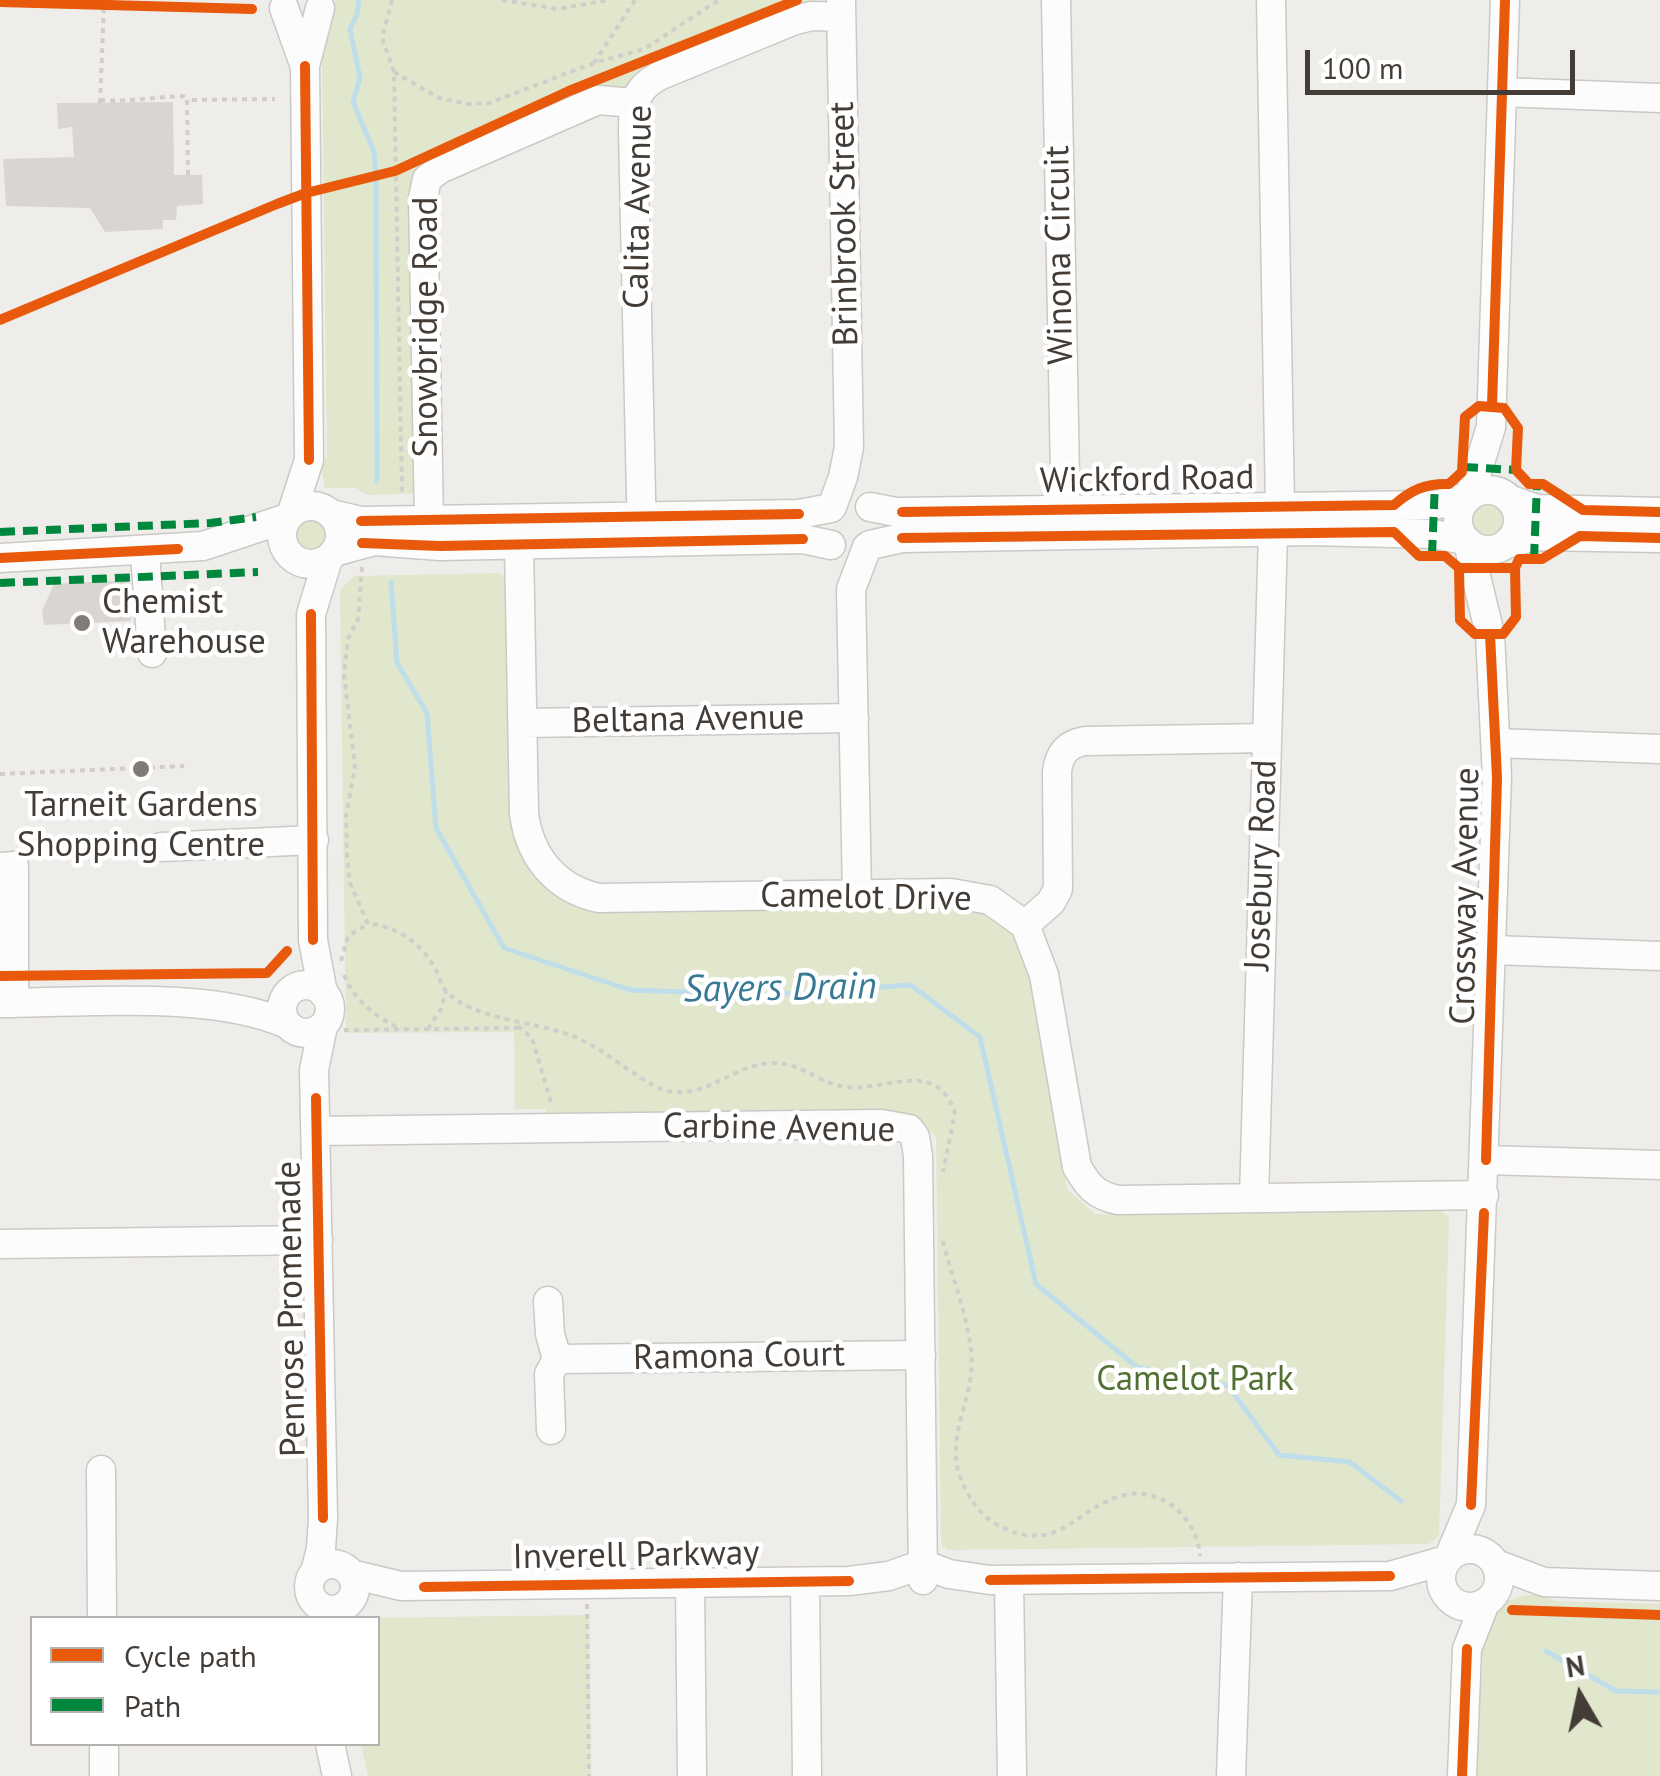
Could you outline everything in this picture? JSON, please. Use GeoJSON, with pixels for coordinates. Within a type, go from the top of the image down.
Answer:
{"type":"FeatureCollection","features":[{"type":"Feature","properties":{"kind":"street","name":"Winona Circuit"},"geometry":{"type":"LineString","coordinates":[[1056,0],[1066,522]]}},
{"type":"Feature","properties":{"kind":"street"},"geometry":{"type":"LineString","coordinates":[[1272,0],[1276,519]]}},
{"type":"Feature","properties":{"kind":"street"},"geometry":{"type":"LineString","coordinates":[[1505,0],[1490,427],[1469,496],[1457,516],[1466,542],[1487,550],[1534,536],[1660,538]]}},
{"type":"Feature","properties":{"kind":"street"},"geometry":{"type":"LineString","coordinates":[[279,3],[290,13],[306,16],[322,4]]}},
{"type":"Feature","properties":{"kind":"street"},"geometry":{"type":"LineString","coordinates":[[279,3],[305,66]]}},
{"type":"Feature","properties":{"kind":"street"},"geometry":{"type":"LineString","coordinates":[[0,867],[14,866],[7,1003],[136,1001],[246,1009],[307,1033],[334,1028],[314,940],[311,614],[282,538],[309,460],[305,66],[322,4]]}},
{"type":"Feature","properties":{"kind":"street","name":"Calita Avenue"},"geometry":{"type":"LineString","coordinates":[[641,530],[633,112],[644,85],[678,68],[795,20],[841,8]]}},
{"type":"Feature","properties":{"kind":"street","name":"Brinbrook Street"},"geometry":{"type":"LineString","coordinates":[[831,508],[849,447],[841,8]]}},
{"type":"Feature","properties":{"kind":"street"},"geometry":{"type":"LineString","coordinates":[[1502,92],[1660,98]]}},
{"type":"Feature","properties":{"kind":"street","name":"Snowbridge Road"},"geometry":{"type":"LineString","coordinates":[[429,521],[423,198],[426,179],[440,169],[598,100],[633,112]]}},
{"type":"Feature","properties":{"kind":"street"},"geometry":{"type":"LineString","coordinates":[[1490,427],[1518,522],[1515,534],[1506,544]]}},
{"type":"Feature","properties":{"kind":"street","name":"Brinbrook Street"},"geometry":{"type":"LineString","coordinates":[[849,447],[868,505]]}},
{"type":"Feature","properties":{"kind":"street"},"geometry":{"type":"LineString","coordinates":[[309,460],[340,530],[311,614]]}},
{"type":"Feature","properties":{"kind":"street"},"geometry":{"type":"LineString","coordinates":[[1469,496],[1491,490],[1537,509],[1660,512]]}},
{"type":"Feature","properties":{"kind":"street","name":"Wickford Road"},"geometry":{"type":"LineString","coordinates":[[868,505],[884,512],[1066,522],[1276,519],[1435,505],[1469,496]]}},
{"type":"Feature","properties":{"kind":"street"},"geometry":{"type":"LineString","coordinates":[[0,558],[204,546],[313,564],[374,542],[519,545],[799,514],[831,508],[848,499],[868,505],[878,522],[875,538],[852,588],[857,894]]}},
{"type":"Feature","properties":{"kind":"street"},"geometry":{"type":"LineString","coordinates":[[204,546],[310,506],[361,522],[429,521],[803,540],[850,553],[869,546]]}},
{"type":"Feature","properties":{"kind":"street"},"geometry":{"type":"LineString","coordinates":[[831,508],[824,530],[852,588]]}},
{"type":"Feature","properties":{"kind":"street","name":"Wickford Road"},"geometry":{"type":"LineString","coordinates":[[1276,519],[1466,542]]}},
{"type":"Feature","properties":{"kind":"street","name":"Josebury Road"},"geometry":{"type":"LineString","coordinates":[[1254,1198],[1276,519]]}},
{"type":"Feature","properties":{"kind":"street","name":"Wickford Road"},"geometry":{"type":"LineString","coordinates":[[869,546],[902,538],[1066,522]]}},
{"type":"Feature","properties":{"kind":"street","name":"Crossway Avenue"},"geometry":{"type":"LineString","coordinates":[[1466,542],[1490,634]]}},
{"type":"Feature","properties":{"kind":"street","name":"Crossway Avenue"},"geometry":{"type":"LineString","coordinates":[[1447,1558],[1471,1505],[1492,950],[1496,743],[1490,634],[1498,568],[1506,544]]}},
{"type":"Feature","properties":{"kind":"street","name":"Camelot Drive"},"geometry":{"type":"LineString","coordinates":[[519,545],[524,814],[528,836],[545,867],[575,891],[616,899],[966,894],[1004,906],[1025,925]]}},
{"type":"Feature","properties":{"kind":"street"},"geometry":{"type":"LineString","coordinates":[[144,552],[152,653]]}},
{"type":"Feature","properties":{"kind":"street","name":"Beltana Avenue"},"geometry":{"type":"LineString","coordinates":[[523,724],[854,718]]}},
{"type":"Feature","properties":{"kind":"street"},"geometry":{"type":"LineString","coordinates":[[1266,738],[1086,741],[1068,747],[1060,758],[1058,889],[1051,902],[1025,925],[1044,975],[1077,1167],[1089,1188],[1100,1196],[1118,1200],[1484,1195]]}},
{"type":"Feature","properties":{"kind":"street"},"geometry":{"type":"LineString","coordinates":[[1496,743],[1660,748]]}},
{"type":"Feature","properties":{"kind":"street"},"geometry":{"type":"LineString","coordinates":[[161,847],[314,840]]}},
{"type":"Feature","properties":{"kind":"street"},"geometry":{"type":"LineString","coordinates":[[289,1026],[282,1008],[314,940]]}},
{"type":"Feature","properties":{"kind":"street"},"geometry":{"type":"LineString","coordinates":[[1492,950],[1660,956]]}},
{"type":"Feature","properties":{"kind":"street"},"geometry":{"type":"LineString","coordinates":[[246,1009],[306,985],[323,992]]}},
{"type":"Feature","properties":{"kind":"street","name":"Penrose Promenade"},"geometry":{"type":"LineString","coordinates":[[289,1026],[314,1070],[317,1131],[323,1518],[315,1572]]}},
{"type":"Feature","properties":{"kind":"street","name":"Penrose Promenade"},"geometry":{"type":"LineString","coordinates":[[314,1070],[334,1028]]}},
{"type":"Feature","properties":{"kind":"street","name":"Carbine Avenue"},"geometry":{"type":"LineString","coordinates":[[317,1131],[881,1124],[908,1129],[915,1137],[918,1156],[923,1572]]}},
{"type":"Feature","properties":{"kind":"street"},"geometry":{"type":"LineString","coordinates":[[1486,1160],[1660,1165]]}},
{"type":"Feature","properties":{"kind":"street"},"geometry":{"type":"LineString","coordinates":[[0,1244],[318,1240]]}},
{"type":"Feature","properties":{"kind":"street"},"geometry":{"type":"LineString","coordinates":[[548,1301],[550,1334],[557,1359],[549,1374],[552,1430]]}},
{"type":"Feature","properties":{"kind":"street","name":"Ramona Court"},"geometry":{"type":"LineString","coordinates":[[557,1359],[921,1355]]}},
{"type":"Feature","properties":{"kind":"street"},"geometry":{"type":"LineString","coordinates":[[101,1470],[102,1616]]}},
{"type":"Feature","properties":{"kind":"street","name":"Crossway Avenue"},"geometry":{"type":"LineString","coordinates":[[1471,1505],[1494,1562]]}},
{"type":"Feature","properties":{"kind":"street","name":"Penrose Promenade"},"geometry":{"type":"LineString","coordinates":[[323,1518],[347,1593]]}},
{"type":"Feature","properties":{"kind":"street"},"geometry":{"type":"LineString","coordinates":[[923,1572],[1000,1580],[1390,1576],[1447,1558],[1457,1551],[1477,1549],[1494,1562],[1544,1582],[1660,1586]]}},
{"type":"Feature","properties":{"kind":"street"},"geometry":{"type":"LineString","coordinates":[[1447,1558],[1440,1580],[1467,1649]]}},
{"type":"Feature","properties":{"kind":"street"},"geometry":{"type":"LineString","coordinates":[[1462,1776],[1467,1649],[1486,1602],[1497,1588],[1494,1562]]}},
{"type":"Feature","properties":{"kind":"street"},"geometry":{"type":"LineString","coordinates":[[332,1564],[347,1593],[334,1610],[316,1610],[309,1590],[315,1572],[332,1564]]}},
{"type":"Feature","properties":{"kind":"street","name":"Inverell Parkway"},"geometry":{"type":"LineString","coordinates":[[347,1593],[401,1586],[849,1582],[923,1572]]}},
{"type":"Feature","properties":{"kind":"street"},"geometry":{"type":"LineString","coordinates":[[1390,1576],[1468,1607],[1544,1582]]}},
{"type":"Feature","properties":{"kind":"street"},"geometry":{"type":"LineString","coordinates":[[1231,1776],[1238,1577]]}},
{"type":"Feature","properties":{"kind":"street"},"geometry":{"type":"LineString","coordinates":[[1000,1580],[1012,1776]]}},
{"type":"Feature","properties":{"kind":"street"},"geometry":{"type":"LineString","coordinates":[[805,1582],[808,1776]]}},
{"type":"Feature","properties":{"kind":"street"},"geometry":{"type":"LineString","coordinates":[[690,1584],[692,1776]]}},
{"type":"Feature","properties":{"kind":"street"},"geometry":{"type":"LineString","coordinates":[[104,1746],[104,1776]]}},
{"type":"Feature","properties":{"kind":"street"},"geometry":{"type":"LineString","coordinates":[[330,1746],[337,1776]]}},
{"type":"Feature","properties":{"kind":"path"},"geometry":{"type":"LineString","coordinates":[[392,0],[382,38],[394,72],[390,172],[402,496]]}},
{"type":"Feature","properties":{"kind":"path"},"geometry":{"type":"LineString","coordinates":[[502,0],[558,8],[609,0]]}},
{"type":"Feature","properties":{"kind":"path"},"geometry":{"type":"LineString","coordinates":[[594,63],[635,0]]}},
{"type":"Feature","properties":{"kind":"path"},"geometry":{"type":"LineString","coordinates":[[394,72],[439,98],[479,104],[644,49],[719,0]]}},
{"type":"Feature","properties":{"kind":"path"},"geometry":{"type":"LineString","coordinates":[[86,5],[122,6]]}},
{"type":"Feature","properties":{"kind":"path"},"geometry":{"type":"LineString","coordinates":[[104,5],[100,101],[183,96],[187,100],[276,99]]}},
{"type":"Feature","properties":{"kind":"path"},"geometry":{"type":"LineString","coordinates":[[621,70],[656,56]]}},
{"type":"Feature","properties":{"kind":"path"},"geometry":{"type":"LineString","coordinates":[[187,100],[188,175]]}},
{"type":"Feature","properties":{"kind":"path"},"geometry":{"type":"LineString","coordinates":[[390,172],[413,162]]}},
{"type":"Feature","properties":{"kind":"path"},"geometry":{"type":"LineString","coordinates":[[0,774],[184,766]]}},
{"type":"Feature","properties":{"kind":"path"},"geometry":{"type":"LineString","coordinates":[[368,924],[357,928],[344,944],[341,963],[345,979],[373,1012],[402,1029]]}},
{"type":"Feature","properties":{"kind":"path"},"geometry":{"type":"LineString","coordinates":[[428,1029],[442,1009],[446,990]]}},
{"type":"Feature","properties":{"kind":"path"},"geometry":{"type":"LineString","coordinates":[[518,1021],[518,1028]]}},
{"type":"Feature","properties":{"kind":"path"},"geometry":{"type":"LineString","coordinates":[[334,1028],[518,1028],[532,1038],[552,1103],[552,1126]]}},
{"type":"Feature","properties":{"kind":"path"},"geometry":{"type":"LineString","coordinates":[[586,1584],[589,1776]]}},
{"type":"Feature","properties":{"kind":"green space"},"geometry":{"type":"Polygon","coordinates":[[[335,0],[815,0],[641,77],[623,93],[432,164],[420,493],[367,495],[356,488],[325,488],[321,464],[327,457],[322,64],[317,58],[335,0]]]}},
{"type":"Feature","properties":{"kind":"green space"},"geometry":{"type":"Polygon","coordinates":[[[1488,502],[1501,507],[1506,520],[1501,533],[1488,538],[1475,533],[1470,520],[1475,507],[1488,502]]]}},
{"type":"Feature","properties":{"kind":"green space"},"geometry":{"type":"Polygon","coordinates":[[[310,519],[321,524],[326,535],[321,546],[310,551],[299,546],[294,535],[299,524],[310,519]]]}},
{"type":"Feature","properties":{"kind":"green space","name":"Camelot Park"},"geometry":{"type":"Polygon","coordinates":[[[499,573],[507,581],[515,839],[531,870],[554,892],[582,906],[616,912],[962,907],[982,911],[1006,925],[1017,937],[1034,970],[1067,1189],[1095,1214],[1441,1210],[1449,1218],[1439,1536],[1429,1544],[948,1550],[941,1544],[936,1137],[914,1116],[547,1120],[546,1109],[515,1109],[514,1032],[346,1033],[340,590],[354,576],[499,573]]]}},
{"type":"Feature","properties":{"kind":"green space"},"geometry":{"type":"Polygon","coordinates":[[[1525,1595],[1543,1595],[1555,1601],[1660,1604],[1660,1776],[1475,1776],[1480,1644],[1498,1604],[1525,1595]]]}},
{"type":"Feature","properties":{"kind":"green space"},"geometry":{"type":"Polygon","coordinates":[[[589,1615],[591,1776],[368,1776],[361,1746],[380,1746],[380,1618],[589,1615]]]}},
{"type":"Feature","properties":{"kind":"building"},"geometry":{"type":"Polygon","coordinates":[[[173,102],[174,175],[202,175],[203,204],[177,206],[176,220],[163,220],[163,229],[105,232],[90,208],[6,206],[3,159],[74,157],[72,127],[58,129],[57,103],[173,102]]]}},
{"type":"Feature","properties":{"kind":"building"},"geometry":{"type":"Polygon","coordinates":[[[129,580],[131,621],[44,625],[42,611],[54,584],[129,580]]]}},
{"type":"Feature","properties":{"kind":"waterway","name":"Sayers Drain"},"geometry":{"type":"LineString","coordinates":[[359,0],[350,29],[360,78],[353,102],[374,152],[376,175],[377,481]]}},
{"type":"Feature","properties":{"kind":"waterway","name":"Sayers Drain"},"geometry":{"type":"LineString","coordinates":[[391,582],[397,663],[427,713],[436,828],[504,948],[630,990],[765,995],[911,985],[980,1037],[1036,1284],[1137,1367],[1228,1386],[1279,1455],[1350,1462],[1401,1501]]}},
{"type":"Feature","properties":{"kind":"waterway","name":"Sayers Drain"},"geometry":{"type":"LineString","coordinates":[[1546,1651],[1616,1691],[1660,1692]]}},
{"type":"Feature","properties":{"kind":"marked path"},"geometry":{"type":"LineString","coordinates":[[1463,467],[1516,470]]}},
{"type":"Feature","properties":{"kind":"marked path"},"geometry":{"type":"LineString","coordinates":[[1432,555],[1435,483]]}},
{"type":"Feature","properties":{"kind":"marked path"},"geometry":{"type":"LineString","coordinates":[[1534,559],[1537,484]]}},
{"type":"Feature","properties":{"kind":"marked path"},"geometry":{"type":"LineString","coordinates":[[0,532],[210,523],[256,517]]}},
{"type":"Feature","properties":{"kind":"marked path"},"geometry":{"type":"LineString","coordinates":[[0,583],[258,572]]}},
{"type":"Feature","properties":{"kind":"cycle path"},"geometry":{"type":"LineString","coordinates":[[0,320],[306,193],[395,171],[569,91],[797,0]]}},
{"type":"Feature","properties":{"kind":"cycle path"},"geometry":{"type":"LineString","coordinates":[[1492,406],[1505,0]]}},
{"type":"Feature","properties":{"kind":"cycle path"},"geometry":{"type":"LineString","coordinates":[[0,2],[252,9]]}},
{"type":"Feature","properties":{"kind":"cycle path"},"geometry":{"type":"LineString","coordinates":[[305,66],[309,460]]}},
{"type":"Feature","properties":{"kind":"cycle path"},"geometry":{"type":"LineString","coordinates":[[902,512],[1394,505],[1419,488],[1449,484],[1462,472],[1465,417],[1479,406],[1504,408],[1518,428],[1516,470],[1529,484],[1543,484],[1583,510],[1660,512]]}},
{"type":"Feature","properties":{"kind":"cycle path"},"geometry":{"type":"LineString","coordinates":[[361,521],[799,514]]}},
{"type":"Feature","properties":{"kind":"cycle path"},"geometry":{"type":"LineString","coordinates":[[902,538],[1394,532],[1419,556],[1445,556],[1459,568],[1515,568],[1519,559],[1542,559],[1580,536],[1660,538]]}},
{"type":"Feature","properties":{"kind":"cycle path"},"geometry":{"type":"LineString","coordinates":[[362,543],[440,546],[803,539]]}},
{"type":"Feature","properties":{"kind":"cycle path"},"geometry":{"type":"LineString","coordinates":[[0,558],[178,549]]}},
{"type":"Feature","properties":{"kind":"cycle path"},"geometry":{"type":"LineString","coordinates":[[1459,568],[1460,620],[1475,634],[1503,634],[1516,617],[1515,568]]}},
{"type":"Feature","properties":{"kind":"cycle path"},"geometry":{"type":"LineString","coordinates":[[311,614],[313,940]]}},
{"type":"Feature","properties":{"kind":"cycle path"},"geometry":{"type":"LineString","coordinates":[[1486,1160],[1497,778],[1490,634]]}},
{"type":"Feature","properties":{"kind":"cycle path"},"geometry":{"type":"LineString","coordinates":[[0,976],[267,973],[287,951]]}},
{"type":"Feature","properties":{"kind":"cycle path"},"geometry":{"type":"LineString","coordinates":[[316,1098],[323,1518]]}},
{"type":"Feature","properties":{"kind":"cycle path"},"geometry":{"type":"LineString","coordinates":[[1471,1505],[1484,1213]]}},
{"type":"Feature","properties":{"kind":"cycle path"},"geometry":{"type":"LineString","coordinates":[[990,1580],[1390,1576]]}},
{"type":"Feature","properties":{"kind":"cycle path"},"geometry":{"type":"LineString","coordinates":[[424,1587],[849,1581]]}},
{"type":"Feature","properties":{"kind":"cycle path"},"geometry":{"type":"LineString","coordinates":[[1512,1610],[1660,1615]]}},
{"type":"Feature","properties":{"kind":"cycle path"},"geometry":{"type":"LineString","coordinates":[[1462,1776],[1467,1649]]}},
{"type":"Feature","properties":{"kind":"place","name":"Chemist Warehouse"},"geometry":{"type":"Point","coordinates":[82,623]}},
{"type":"Feature","properties":{"kind":"place","name":"Tarneit Gardens Shopping Centre"},"geometry":{"type":"Point","coordinates":[141,769]}}]}
